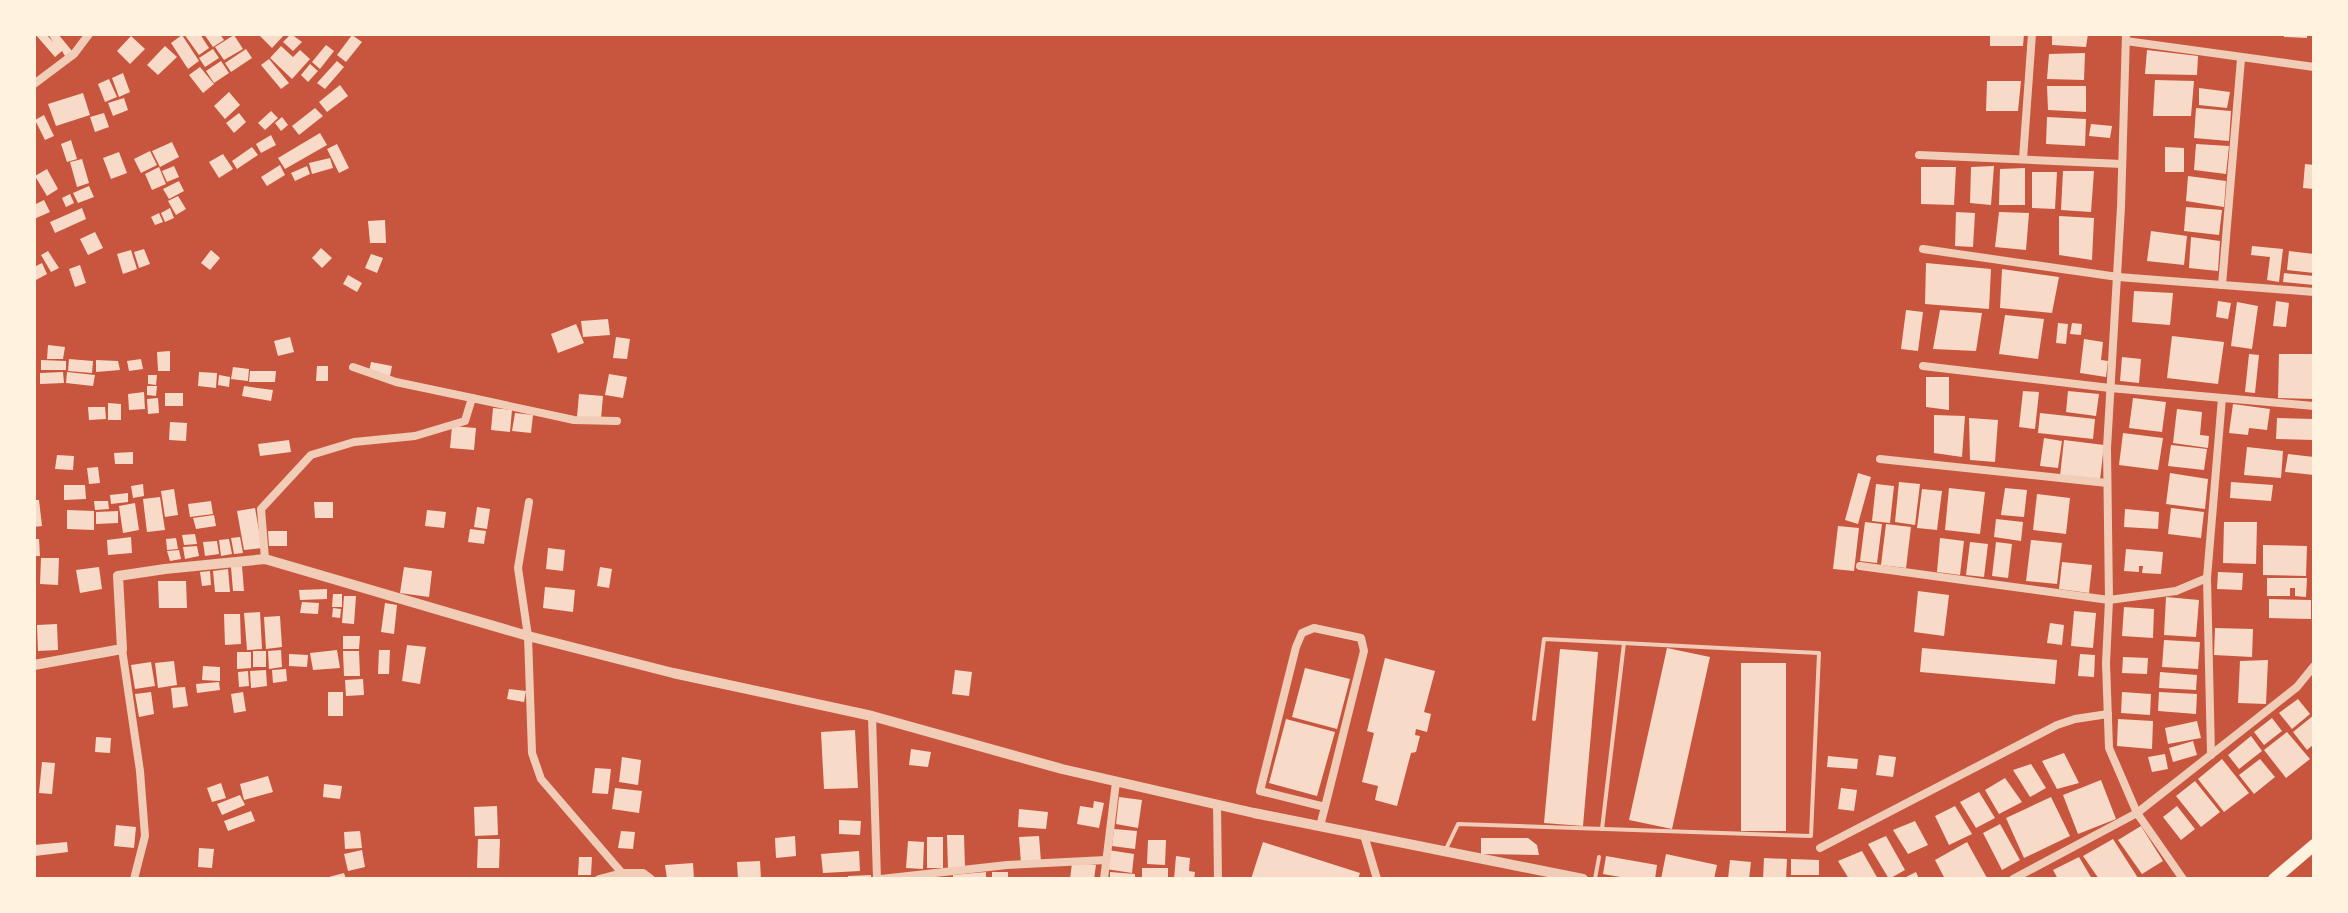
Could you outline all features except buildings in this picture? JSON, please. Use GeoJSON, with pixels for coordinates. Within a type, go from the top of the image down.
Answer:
{"type":"FeatureCollection","features":[{"type":"Feature","properties":{"kind":"main road"},"geometry":{"type":"LineString","coordinates":[[2274,879],[2314,845]]}},
{"type":"Feature","properties":{"kind":"street"},"geometry":{"type":"LineString","coordinates":[[34,84],[74,54],[89,34]]}},
{"type":"Feature","properties":{"kind":"street"},"geometry":{"type":"LineString","coordinates":[[2023,159],[2032,34]]}},
{"type":"Feature","properties":{"kind":"street"},"geometry":{"type":"LineString","coordinates":[[2183,879],[2137,813],[2109,748],[2107,483],[2126,38],[2241,59],[2314,67]]}},
{"type":"Feature","properties":{"kind":"street"},"geometry":{"type":"LineString","coordinates":[[2222,285],[2241,59]]}},
{"type":"Feature","properties":{"kind":"street"},"geometry":{"type":"LineString","coordinates":[[1919,155],[2122,164]]}},
{"type":"Feature","properties":{"kind":"street"},"geometry":{"type":"LineString","coordinates":[[1923,249],[2118,277],[2314,292]]}},
{"type":"Feature","properties":{"kind":"street"},"geometry":{"type":"LineString","coordinates":[[1923,366],[2110,388],[2314,406]]}},
{"type":"Feature","properties":{"kind":"street"},"geometry":{"type":"LineString","coordinates":[[353,367],[396,382],[574,420],[617,421]]}},
{"type":"Feature","properties":{"kind":"street"},"geometry":{"type":"LineString","coordinates":[[265,559],[261,509],[311,455],[354,442],[415,436],[465,421],[472,398]]}},
{"type":"Feature","properties":{"kind":"street"},"geometry":{"type":"LineString","coordinates":[[2211,755],[2207,578],[2222,398]]}},
{"type":"Feature","properties":{"kind":"street"},"geometry":{"type":"LineString","coordinates":[[1880,459],[2107,483]]}},
{"type":"Feature","properties":{"kind":"street"},"geometry":{"type":"LineString","coordinates":[[529,502],[518,568],[528,636],[532,753],[541,779],[622,873]]}},
{"type":"Feature","properties":{"kind":"street"},"geometry":{"type":"LineString","coordinates":[[134,879],[145,836],[140,771],[122,649],[118,576],[265,559],[528,636],[673,673],[872,716],[1062,769],[1320,826],[1583,879]]}},
{"type":"Feature","properties":{"kind":"street"},"geometry":{"type":"LineString","coordinates":[[1860,566],[2109,600],[2176,591],[2207,578]]}},
{"type":"Feature","properties":{"kind":"street"},"geometry":{"type":"LineString","coordinates":[[1320,826],[1325,807],[1364,651],[1361,638],[1314,628],[1302,633],[1296,647],[1260,791],[1325,807]]}},
{"type":"Feature","properties":{"kind":"street"},"geometry":{"type":"LineString","coordinates":[[34,665],[122,649]]}},
{"type":"Feature","properties":{"kind":"street"},"geometry":{"type":"LineString","coordinates":[[2013,879],[2137,813],[2297,687],[2314,666]]}},
{"type":"Feature","properties":{"kind":"street"},"geometry":{"type":"LineString","coordinates":[[1820,848],[2057,725],[2108,714]]}},
{"type":"Feature","properties":{"kind":"street"},"geometry":{"type":"LineString","coordinates":[[872,716],[879,879],[1007,865],[1106,860]]}},
{"type":"Feature","properties":{"kind":"street"},"geometry":{"type":"LineString","coordinates":[[1104,879],[1116,782]]}},
{"type":"Feature","properties":{"kind":"street"},"geometry":{"type":"LineString","coordinates":[[1217,804],[1218,879]]}},
{"type":"Feature","properties":{"kind":"street"},"geometry":{"type":"LineString","coordinates":[[1364,835],[1377,879]]}},
{"type":"Feature","properties":{"kind":"street"},"geometry":{"type":"LineString","coordinates":[[599,879],[622,873],[643,873],[651,879]]}},
{"type":"Feature","properties":{"kind":"lane"},"geometry":{"type":"LineString","coordinates":[[1445,851],[1458,824],[1811,836],[1819,653],[1544,639],[1534,719]]}},
{"type":"Feature","properties":{"kind":"lane"},"geometry":{"type":"LineString","coordinates":[[1602,829],[1624,643]]}},
{"type":"Feature","properties":{"kind":"lane"},"geometry":{"type":"LineString","coordinates":[[1595,879],[1599,857]]}}]}
